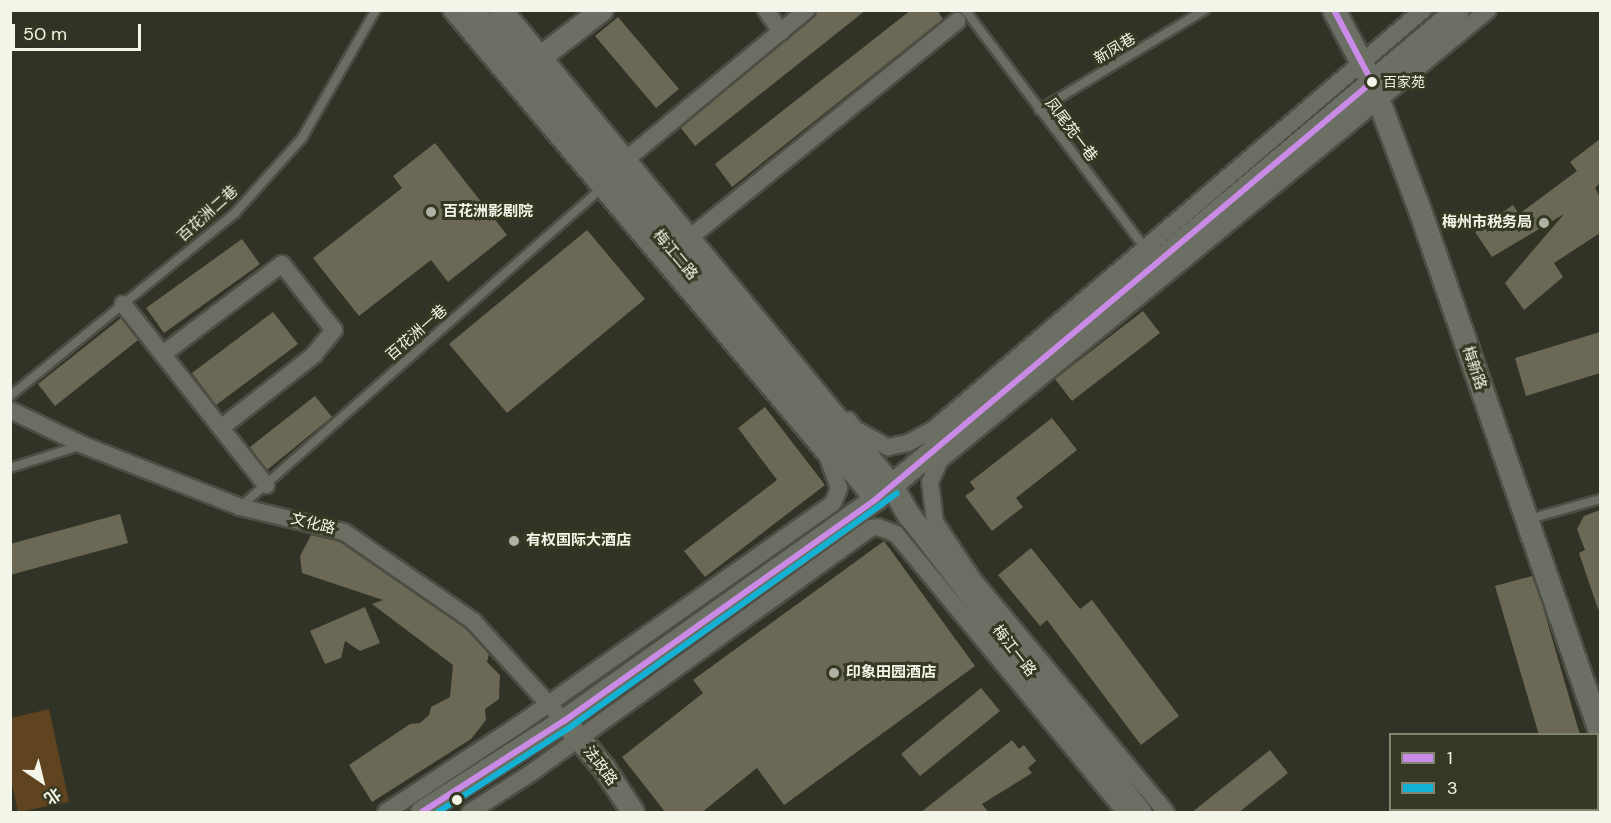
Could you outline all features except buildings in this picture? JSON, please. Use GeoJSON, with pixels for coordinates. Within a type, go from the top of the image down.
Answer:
{"type":"FeatureCollection","features":[{"type":"Feature","properties":{"kind":"main road","name":"梅江二路"},"geometry":{"type":"LineString","coordinates":[[473,10],[607,184],[884,492]]}},
{"type":"Feature","properties":{"kind":"main road","name":"梅江二路"},"geometry":{"type":"LineString","coordinates":[[501,10],[884,492]]}},
{"type":"Feature","properties":{"kind":"main road"},"geometry":{"type":"LineString","coordinates":[[540,58],[602,10]]}},
{"type":"Feature","properties":{"kind":"main road","name":"梅新路"},"geometry":{"type":"LineString","coordinates":[[1334,10],[1372,82],[1600,731]]}},
{"type":"Feature","properties":{"kind":"main road"},"geometry":{"type":"LineString","coordinates":[[422,813],[564,721],[884,492],[1458,10]]}},
{"type":"Feature","properties":{"kind":"main road","name":"梅江一路"},"geometry":{"type":"LineString","coordinates":[[884,492],[908,513],[1132,811]]}},
{"type":"Feature","properties":{"kind":"main road","name":"法政路"},"geometry":{"type":"LineString","coordinates":[[564,721],[579,738],[633,813]]}},
{"type":"Feature","properties":{"kind":"street"},"geometry":{"type":"LineString","coordinates":[[386,813],[549,704],[834,503],[839,488],[828,457],[607,184],[451,10]]}},
{"type":"Feature","properties":{"kind":"street"},"geometry":{"type":"LineString","coordinates":[[516,10],[855,429],[894,447],[934,429],[1424,10]]}},
{"type":"Feature","properties":{"kind":"street"},"geometry":{"type":"LineString","coordinates":[[766,10],[781,32]]}},
{"type":"Feature","properties":{"kind":"street"},"geometry":{"type":"LineString","coordinates":[[629,157],[807,10]]}},
{"type":"Feature","properties":{"kind":"street"},"geometry":{"type":"LineString","coordinates":[[1166,813],[972,578],[935,522],[930,482],[940,460],[1488,10]]}},
{"type":"Feature","properties":{"kind":"street"},"geometry":{"type":"LineString","coordinates":[[693,235],[961,16]]}},
{"type":"Feature","properties":{"kind":"street"},"geometry":{"type":"LineString","coordinates":[[163,354],[282,264],[334,330],[314,355],[221,428]]}},
{"type":"Feature","properties":{"kind":"street"},"geometry":{"type":"LineString","coordinates":[[123,304],[266,485]]}},
{"type":"Feature","properties":{"kind":"street","name":"文化路"},"geometry":{"type":"LineString","coordinates":[[10,410],[83,445],[240,507],[344,532],[473,621],[564,721]]}},
{"type":"Feature","properties":{"kind":"street"},"geometry":{"type":"LineString","coordinates":[[470,813],[579,738],[871,528],[878,527],[896,534],[1132,811]]}},
{"type":"Feature","properties":{"kind":"lane","name":"百花洲二巷"},"geometry":{"type":"LineString","coordinates":[[10,396],[235,213],[303,138],[376,10]]}},
{"type":"Feature","properties":{"kind":"lane","name":"新凤巷"},"geometry":{"type":"LineString","coordinates":[[1039,110],[1205,10]]}},
{"type":"Feature","properties":{"kind":"lane","name":"凤尾苑一巷"},"geometry":{"type":"LineString","coordinates":[[961,16],[1039,110],[1157,264]]}},
{"type":"Feature","properties":{"kind":"lane","name":"百花洲一巷"},"geometry":{"type":"LineString","coordinates":[[240,507],[607,184]]}},
{"type":"Feature","properties":{"kind":"lane"},"geometry":{"type":"LineString","coordinates":[[10,468],[83,445]]}},
{"type":"Feature","properties":{"kind":"lane"},"geometry":{"type":"LineString","coordinates":[[1527,520],[1600,499]]}},
{"type":"Feature","properties":{"kind":"shaded area"},"geometry":{"type":"Polygon","coordinates":[[[49,709],[69,802],[18,812],[11,779],[11,718],[49,709]]]}},
{"type":"Feature","properties":{"kind":"transit line","name":"1"},"geometry":{"type":"LineString","coordinates":[[1334,10],[1372,82]]}},
{"type":"Feature","properties":{"kind":"transit line","name":"1"},"geometry":{"type":"LineString","coordinates":[[422,812],[564,721],[876,499],[1372,82]]}},
{"type":"Feature","properties":{"kind":"transit line","name":"3"},"geometry":{"type":"LineString","coordinates":[[438,812],[569,728],[897,493]]}},
{"type":"Feature","properties":{"kind":"place","name":"百家苑"},"geometry":{"type":"Point","coordinates":[1372,82]}},
{"type":"Feature","properties":{"kind":"place","name":"百花洲影剧院"},"geometry":{"type":"Point","coordinates":[431,212]}},
{"type":"Feature","properties":{"kind":"place","name":"梅州市税务局"},"geometry":{"type":"Point","coordinates":[1544,223]}},
{"type":"Feature","properties":{"kind":"place","name":"有权国际大酒店"},"geometry":{"type":"Point","coordinates":[514,541]}},
{"type":"Feature","properties":{"kind":"place","name":"印象田园酒店"},"geometry":{"type":"Point","coordinates":[834,673]}}]}
